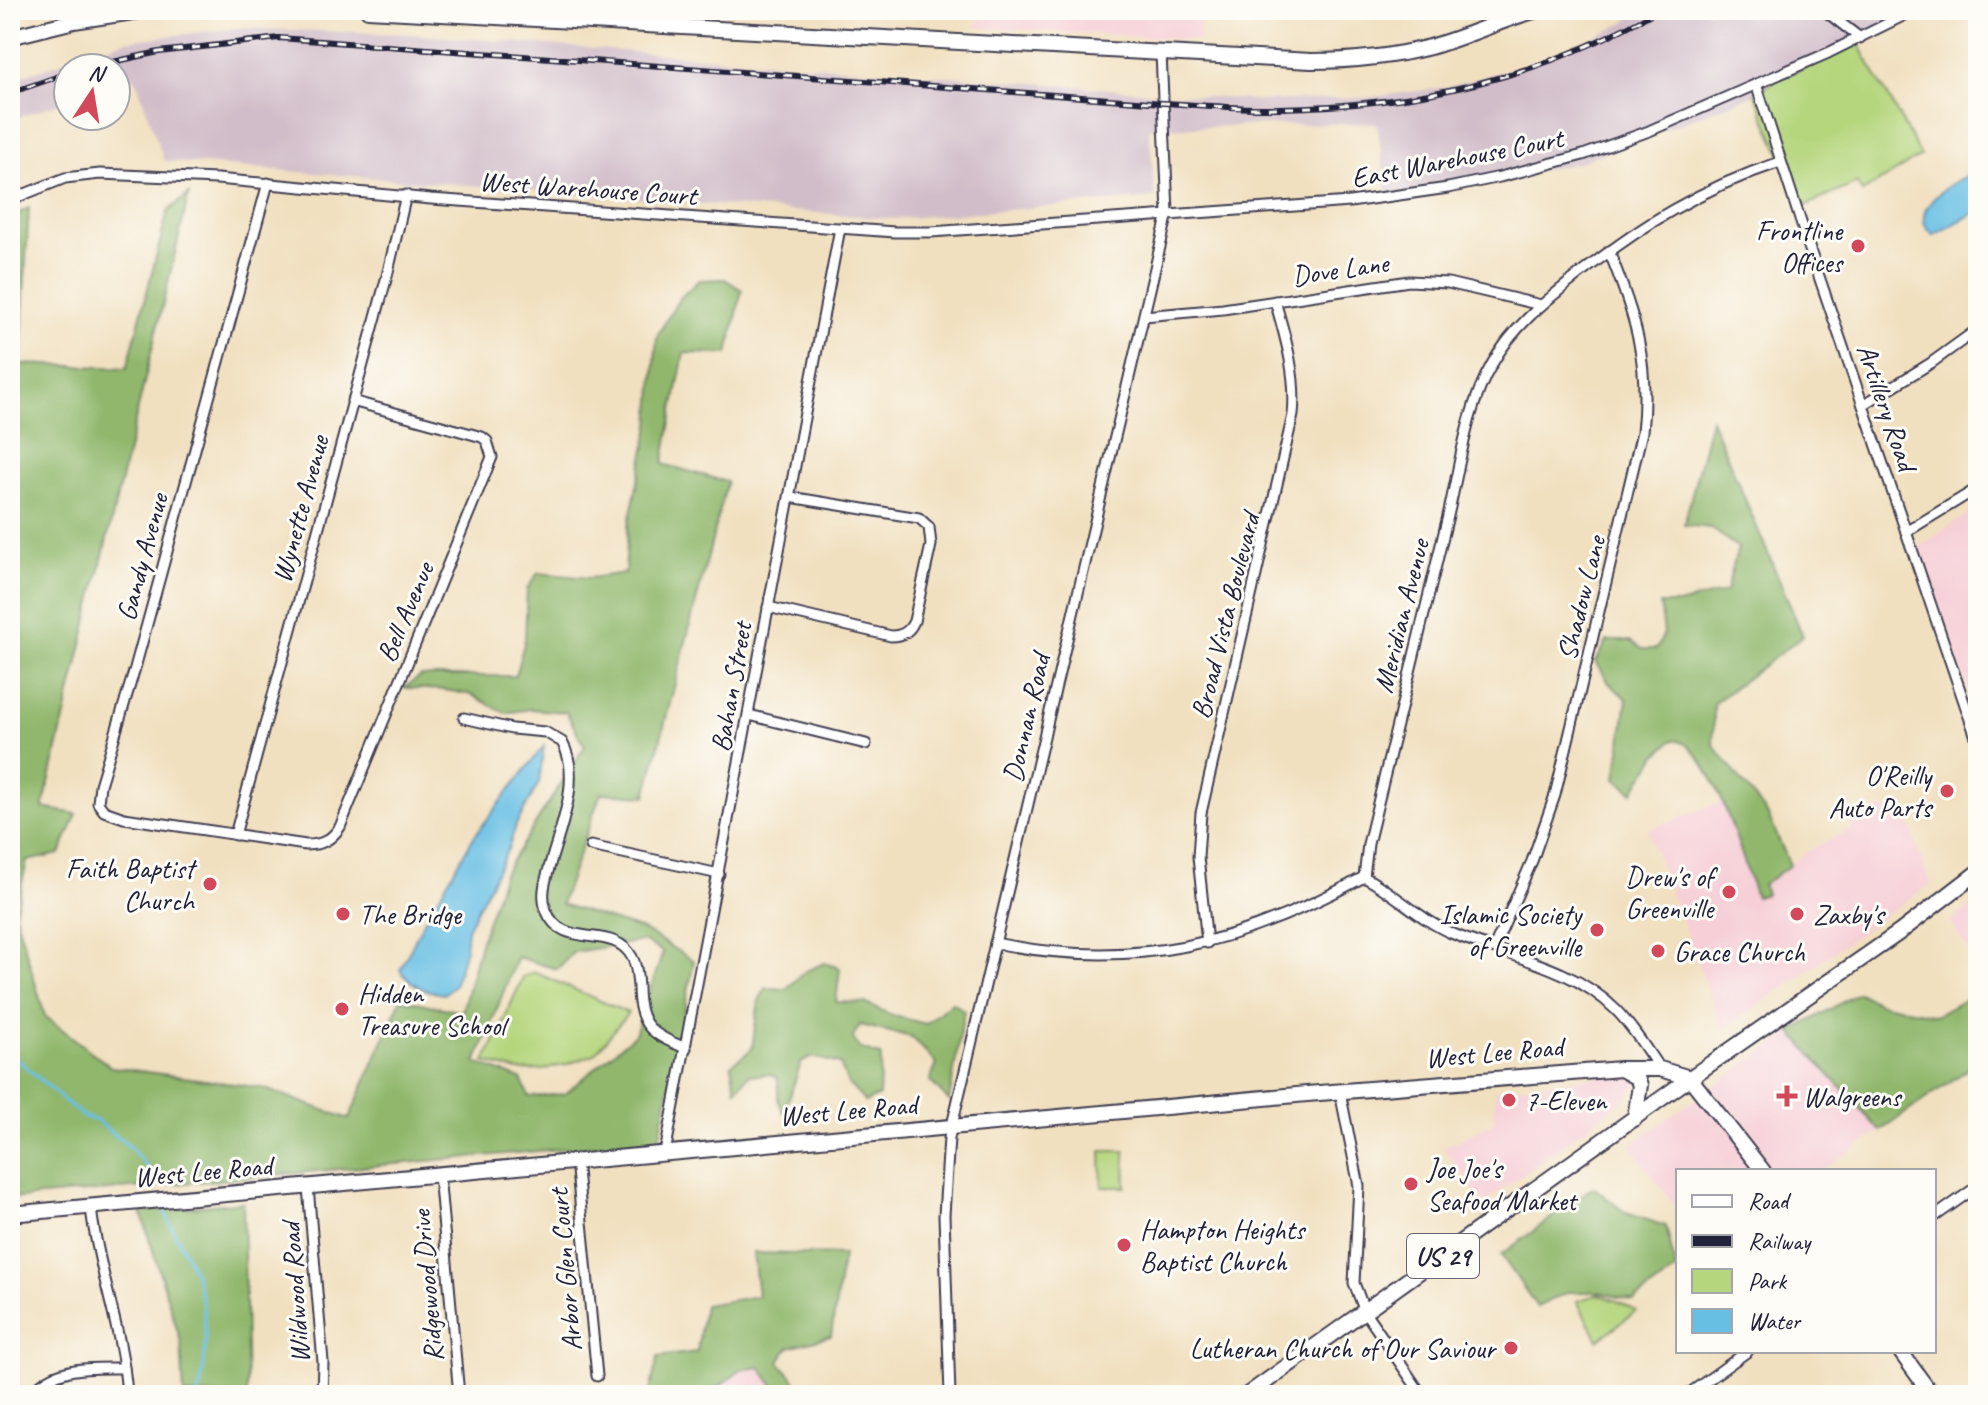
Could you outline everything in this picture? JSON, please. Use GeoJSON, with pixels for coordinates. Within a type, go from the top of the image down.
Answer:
{"type":"FeatureCollection","features":[{"type":"Feature","properties":{"kind":"street"},"geometry":{"type":"LineString","coordinates":[[10,37],[74,21],[146,10]]}},
{"type":"Feature","properties":{"kind":"street"},"geometry":{"type":"LineString","coordinates":[[368,10],[639,17],[1311,61],[1370,59],[1432,46],[1514,14],[1537,10]]}},
{"type":"Feature","properties":{"kind":"street"},"geometry":{"type":"LineString","coordinates":[[1824,10],[1860,38]]}},
{"type":"Feature","properties":{"kind":"street","name":"East Warehouse Court"},"geometry":{"type":"LineString","coordinates":[[1168,213],[1350,202],[1500,177],[1602,149],[1860,38],[1915,10]]}},
{"type":"Feature","properties":{"kind":"street","name":"Donnan Road"},"geometry":{"type":"LineString","coordinates":[[950,1395],[944,1215],[948,1149],[1168,213],[1161,53]]}},
{"type":"Feature","properties":{"kind":"street","name":"Artillery Road"},"geometry":{"type":"LineString","coordinates":[[1756,84],[1978,743]]}},
{"type":"Feature","properties":{"kind":"street","name":"Meridian Avenue"},"geometry":{"type":"LineString","coordinates":[[1364,877],[1368,844],[1486,374],[1499,353],[1541,305],[1644,225],[1738,177],[1780,162]]}},
{"type":"Feature","properties":{"kind":"street","name":"West Warehouse Court"},"geometry":{"type":"LineString","coordinates":[[10,200],[55,182],[87,174],[268,183],[840,228],[931,232],[1168,213]]}},
{"type":"Feature","properties":{"kind":"street","name":"Gandy Avenue"},"geometry":{"type":"LineString","coordinates":[[235,835],[115,816],[101,809],[98,798],[268,183]]}},
{"type":"Feature","properties":{"kind":"street","name":"Wynette Avenue"},"geometry":{"type":"LineString","coordinates":[[235,835],[387,276],[406,195]]}},
{"type":"Feature","properties":{"kind":"street","name":"Bahan Street"},"geometry":{"type":"LineString","coordinates":[[665,1153],[840,228]]}},
{"type":"Feature","properties":{"kind":"street","name":"Shadow Lane"},"geometry":{"type":"LineString","coordinates":[[1494,948],[1532,861],[1555,795],[1642,432],[1645,388],[1641,345],[1631,306],[1609,251]]}},
{"type":"Feature","properties":{"kind":"street","name":"Dove Lane"},"geometry":{"type":"LineString","coordinates":[[1144,316],[1194,313],[1382,284],[1428,281],[1484,290],[1541,305]]}},
{"type":"Feature","properties":{"kind":"street","name":"Broad Vista Boulevard"},"geometry":{"type":"LineString","coordinates":[[1207,943],[1198,857],[1201,813],[1293,415],[1295,389],[1275,301]]}},
{"type":"Feature","properties":{"kind":"street"},"geometry":{"type":"LineString","coordinates":[[1863,405],[1931,363],[1978,329]]}},
{"type":"Feature","properties":{"kind":"street","name":"Bell Avenue"},"geometry":{"type":"LineString","coordinates":[[235,835],[315,845],[331,839],[340,827],[492,461],[491,450],[482,437],[352,401]]}},
{"type":"Feature","properties":{"kind":"street"},"geometry":{"type":"LineString","coordinates":[[1906,532],[1978,488]]}},
{"type":"Feature","properties":{"kind":"street"},"geometry":{"type":"LineString","coordinates":[[768,607],[891,636],[901,635],[909,630],[914,621],[931,545],[929,527],[919,518],[790,497]]}},
{"type":"Feature","properties":{"kind":"street"},"geometry":{"type":"LineString","coordinates":[[749,715],[866,744]]}},
{"type":"Feature","properties":{"kind":"street"},"geometry":{"type":"LineString","coordinates":[[464,718],[512,729],[545,732],[562,742],[569,762],[569,784],[544,887],[546,908],[553,922],[569,934],[613,939],[625,946],[637,968],[639,1009],[643,1021],[658,1036],[686,1048]]}},
{"type":"Feature","properties":{"kind":"street"},"geometry":{"type":"LineString","coordinates":[[591,846],[719,874]]}},
{"type":"Feature","properties":{"kind":"street","name":"US 29"},"geometry":{"type":"LineString","coordinates":[[1247,1395],[1363,1307],[1900,932],[1978,872]]}},
{"type":"Feature","properties":{"kind":"street"},"geometry":{"type":"LineString","coordinates":[[995,943],[1049,952],[1099,955],[1153,953],[1207,943],[1252,930],[1364,877],[1432,924],[1554,969],[1586,985],[1629,1024],[1660,1069]]}},
{"type":"Feature","properties":{"kind":"street"},"geometry":{"type":"LineString","coordinates":[[1621,1069],[1637,1078],[1640,1085],[1635,1118]]}},
{"type":"Feature","properties":{"kind":"street","name":"West Lee Road"},"geometry":{"type":"LineString","coordinates":[[10,1214],[576,1160],[1621,1069],[1660,1069],[1690,1078]]}},
{"type":"Feature","properties":{"kind":"street"},"geometry":{"type":"LineString","coordinates":[[1690,1078],[1761,1169]]}},
{"type":"Feature","properties":{"kind":"street"},"geometry":{"type":"LineString","coordinates":[[1340,1092],[1359,1186],[1353,1275],[1363,1307],[1422,1395]]}},
{"type":"Feature","properties":{"kind":"street","name":"Arbor Glen Court"},"geometry":{"type":"LineString","coordinates":[[576,1160],[597,1376]]}},
{"type":"Feature","properties":{"kind":"street","name":"Ridgewood Drive"},"geometry":{"type":"LineString","coordinates":[[439,1174],[459,1395]]}},
{"type":"Feature","properties":{"kind":"street"},"geometry":{"type":"LineString","coordinates":[[1936,1216],[1978,1186]]}},
{"type":"Feature","properties":{"kind":"street","name":"Wildwood Road"},"geometry":{"type":"LineString","coordinates":[[308,1187],[323,1362],[322,1395]]}},
{"type":"Feature","properties":{"kind":"street"},"geometry":{"type":"LineString","coordinates":[[91,1208],[127,1395]]}},
{"type":"Feature","properties":{"kind":"street"},"geometry":{"type":"LineString","coordinates":[[1687,1395],[1745,1353]]}},
{"type":"Feature","properties":{"kind":"street"},"geometry":{"type":"LineString","coordinates":[[1901,1353],[1932,1395]]}},
{"type":"Feature","properties":{"kind":"street"},"geometry":{"type":"LineString","coordinates":[[30,1395],[42,1382],[60,1372],[124,1368]]}},
{"type":"Feature","properties":{"kind":"shaded area"},"geometry":{"type":"Polygon","coordinates":[[[994,10],[1199,10],[1199,40],[975,27],[984,15],[994,10]]]}},
{"type":"Feature","properties":{"kind":"shaded area"},"geometry":{"type":"Polygon","coordinates":[[[1643,10],[1912,10],[1859,44],[1782,77],[1755,94],[1577,163],[1388,201],[1377,123],[1149,128],[1155,198],[893,219],[164,161],[135,77],[132,78],[132,52],[93,52],[125,41],[237,28],[406,34],[1264,101],[1365,98],[1447,87],[1539,61],[1616,27],[1643,10]]]}},
{"type":"Feature","properties":{"kind":"shaded area"},"geometry":{"type":"Polygon","coordinates":[[[52,66],[52,106],[10,120],[10,80],[52,66]]]}},
{"type":"Feature","properties":{"kind":"shaded area"},"geometry":{"type":"Polygon","coordinates":[[[1978,506],[1978,718],[1918,548],[1978,506]]]}},
{"type":"Feature","properties":{"kind":"shaded area"},"geometry":{"type":"Polygon","coordinates":[[[1722,802],[1756,896],[1762,885],[1808,851],[1852,828],[1847,818],[1903,805],[1930,884],[1723,1030],[1647,830],[1722,802]]]}},
{"type":"Feature","properties":{"kind":"shaded area"},"geometry":{"type":"Polygon","coordinates":[[[1978,901],[1978,967],[1950,921],[1978,901]]]}},
{"type":"Feature","properties":{"kind":"shaded area"},"geometry":{"type":"Polygon","coordinates":[[[1791,1032],[1880,1131],[1825,1169],[1676,1169],[1676,1208],[1630,1145],[1791,1032]]]}},
{"type":"Feature","properties":{"kind":"shaded area"},"geometry":{"type":"Polygon","coordinates":[[[1648,1071],[1627,1097],[1484,1203],[1443,1148],[1494,1122],[1495,1089],[1648,1071]]]}},
{"type":"Feature","properties":{"kind":"shaded area"},"geometry":{"type":"Polygon","coordinates":[[[759,1354],[785,1395],[702,1395],[759,1354]]]}},
{"type":"Feature","properties":{"kind":"green space"},"geometry":{"type":"Polygon","coordinates":[[[1859,44],[1921,156],[1862,192],[1857,183],[1803,207],[1755,94],[1782,77],[1859,44]]]}},
{"type":"Feature","properties":{"kind":"green space"},"geometry":{"type":"Polygon","coordinates":[[[189,194],[43,808],[77,814],[60,854],[27,861],[15,914],[45,1016],[111,1067],[263,1088],[349,1119],[401,999],[462,1012],[480,943],[504,873],[585,746],[566,712],[531,709],[505,713],[472,695],[404,688],[421,676],[515,676],[525,640],[527,589],[538,573],[590,578],[625,573],[628,527],[650,426],[657,336],[679,299],[699,280],[725,279],[742,290],[728,354],[684,353],[663,464],[727,482],[646,796],[601,793],[561,904],[643,930],[694,961],[659,1140],[10,1199],[10,217],[29,208],[20,364],[127,368],[168,211],[189,194]],[[643,941],[574,952],[557,969],[517,957],[476,1063],[521,1079],[529,1097],[565,1094],[635,1034],[663,952],[643,941]]]}},
{"type":"Feature","properties":{"kind":"green space"},"geometry":{"type":"Polygon","coordinates":[[[1711,419],[1803,636],[1714,703],[1713,744],[1768,815],[1790,865],[1763,885],[1766,894],[1756,897],[1721,797],[1690,747],[1673,740],[1657,755],[1633,792],[1616,779],[1627,699],[1609,683],[1596,662],[1607,641],[1630,641],[1642,649],[1657,649],[1664,633],[1660,604],[1678,604],[1726,592],[1738,548],[1711,528],[1684,525],[1711,419]]]}},
{"type":"Feature","properties":{"kind":"green space"},"geometry":{"type":"Polygon","coordinates":[[[824,963],[840,968],[836,1002],[865,1003],[894,1016],[926,1024],[952,1002],[964,1011],[949,1101],[930,1081],[937,1064],[912,1037],[860,1025],[853,1038],[859,1048],[881,1056],[879,1096],[865,1102],[848,1084],[840,1064],[812,1057],[801,1063],[784,1113],[778,1100],[778,1079],[770,1074],[749,1075],[736,1090],[731,1065],[752,1049],[759,1000],[766,988],[786,989],[804,972],[824,963]]]}},
{"type":"Feature","properties":{"kind":"green space"},"geometry":{"type":"Polygon","coordinates":[[[534,972],[628,1013],[595,1054],[568,1064],[518,1071],[485,1062],[523,977],[534,972]]]}},
{"type":"Feature","properties":{"kind":"green space"},"geometry":{"type":"Polygon","coordinates":[[[1978,992],[1978,1062],[1880,1131],[1791,1032],[1858,993],[1879,1003],[1937,1015],[1978,992]]]}},
{"type":"Feature","properties":{"kind":"green space"},"geometry":{"type":"Polygon","coordinates":[[[1101,1151],[1125,1151],[1126,1187],[1102,1187],[1101,1151]]]}},
{"type":"Feature","properties":{"kind":"green space"},"geometry":{"type":"Polygon","coordinates":[[[1593,1187],[1626,1213],[1666,1226],[1676,1270],[1634,1301],[1599,1292],[1568,1292],[1537,1307],[1501,1255],[1593,1187]]]}},
{"type":"Feature","properties":{"kind":"green space"},"geometry":{"type":"Polygon","coordinates":[[[243,1202],[247,1395],[184,1395],[181,1342],[141,1212],[243,1202]]]}},
{"type":"Feature","properties":{"kind":"green space"},"geometry":{"type":"Polygon","coordinates":[[[753,1253],[843,1255],[831,1336],[789,1347],[779,1362],[796,1381],[780,1395],[760,1367],[741,1370],[708,1395],[649,1395],[658,1357],[697,1352],[704,1305],[758,1296],[753,1253]]]}},
{"type":"Feature","properties":{"kind":"green space"},"geometry":{"type":"Polygon","coordinates":[[[1598,1294],[1636,1311],[1598,1340],[1577,1301],[1598,1294]]]}},
{"type":"Feature","properties":{"kind":"water"},"geometry":{"type":"Polygon","coordinates":[[[1978,173],[1978,211],[1934,235],[1926,226],[1924,216],[1935,197],[1957,181],[1978,173]]]}},
{"type":"Feature","properties":{"kind":"water"},"geometry":{"type":"Polygon","coordinates":[[[544,746],[539,783],[467,929],[465,949],[454,985],[444,994],[419,987],[400,970],[422,925],[475,835],[544,746]]]}},
{"type":"Feature","properties":{"kind":"waterway"},"geometry":{"type":"LineString","coordinates":[[10,1053],[82,1116],[97,1121],[131,1148],[148,1168],[156,1185]]}},
{"type":"Feature","properties":{"kind":"waterway"},"geometry":{"type":"LineString","coordinates":[[165,1211],[192,1267],[201,1297],[205,1347],[198,1395]]}},
{"type":"Feature","properties":{"kind":"railway"},"geometry":{"type":"LineString","coordinates":[[132,58],[279,38],[1163,103],[1279,108],[1379,102],[1475,84],[1567,54],[1658,10]]}},
{"type":"Feature","properties":{"kind":"railway"},"geometry":{"type":"LineString","coordinates":[[10,93],[52,79]]}},
{"type":"Feature","properties":{"kind":"place","name":"Frontline Offices"},"geometry":{"type":"Point","coordinates":[1858,246]}},
{"type":"Feature","properties":{"kind":"place","name":"O'Reilly Auto Parts"},"geometry":{"type":"Point","coordinates":[1947,791]}},
{"type":"Feature","properties":{"kind":"place","name":"Faith Baptist Church"},"geometry":{"type":"Point","coordinates":[210,884]}},
{"type":"Feature","properties":{"kind":"place","name":"Drew's of Greenville"},"geometry":{"type":"Point","coordinates":[1729,892]}},
{"type":"Feature","properties":{"kind":"place","name":"The Bridge"},"geometry":{"type":"Point","coordinates":[343,914]}},
{"type":"Feature","properties":{"kind":"place","name":"Zaxby's"},"geometry":{"type":"Point","coordinates":[1797,914]}},
{"type":"Feature","properties":{"kind":"place","name":"Islamic Society of Greenville"},"geometry":{"type":"Point","coordinates":[1597,930]}},
{"type":"Feature","properties":{"kind":"place","name":"Grace Church"},"geometry":{"type":"Point","coordinates":[1658,951]}},
{"type":"Feature","properties":{"kind":"place","name":"Hidden Treasure School"},"geometry":{"type":"Point","coordinates":[342,1009]}},
{"type":"Feature","properties":{"kind":"place","name":"Walgreens"},"geometry":{"type":"Point","coordinates":[1787,1096]}},
{"type":"Feature","properties":{"kind":"place","name":"7-Eleven"},"geometry":{"type":"Point","coordinates":[1509,1100]}},
{"type":"Feature","properties":{"kind":"place","name":"Joe Joe's Seafood Market"},"geometry":{"type":"Point","coordinates":[1411,1184]}},
{"type":"Feature","properties":{"kind":"place","name":"Hampton Heights Baptist Church"},"geometry":{"type":"Point","coordinates":[1124,1245]}},
{"type":"Feature","properties":{"kind":"place","name":"Lutheran Church of Our Saviour"},"geometry":{"type":"Point","coordinates":[1511,1348]}}]}
